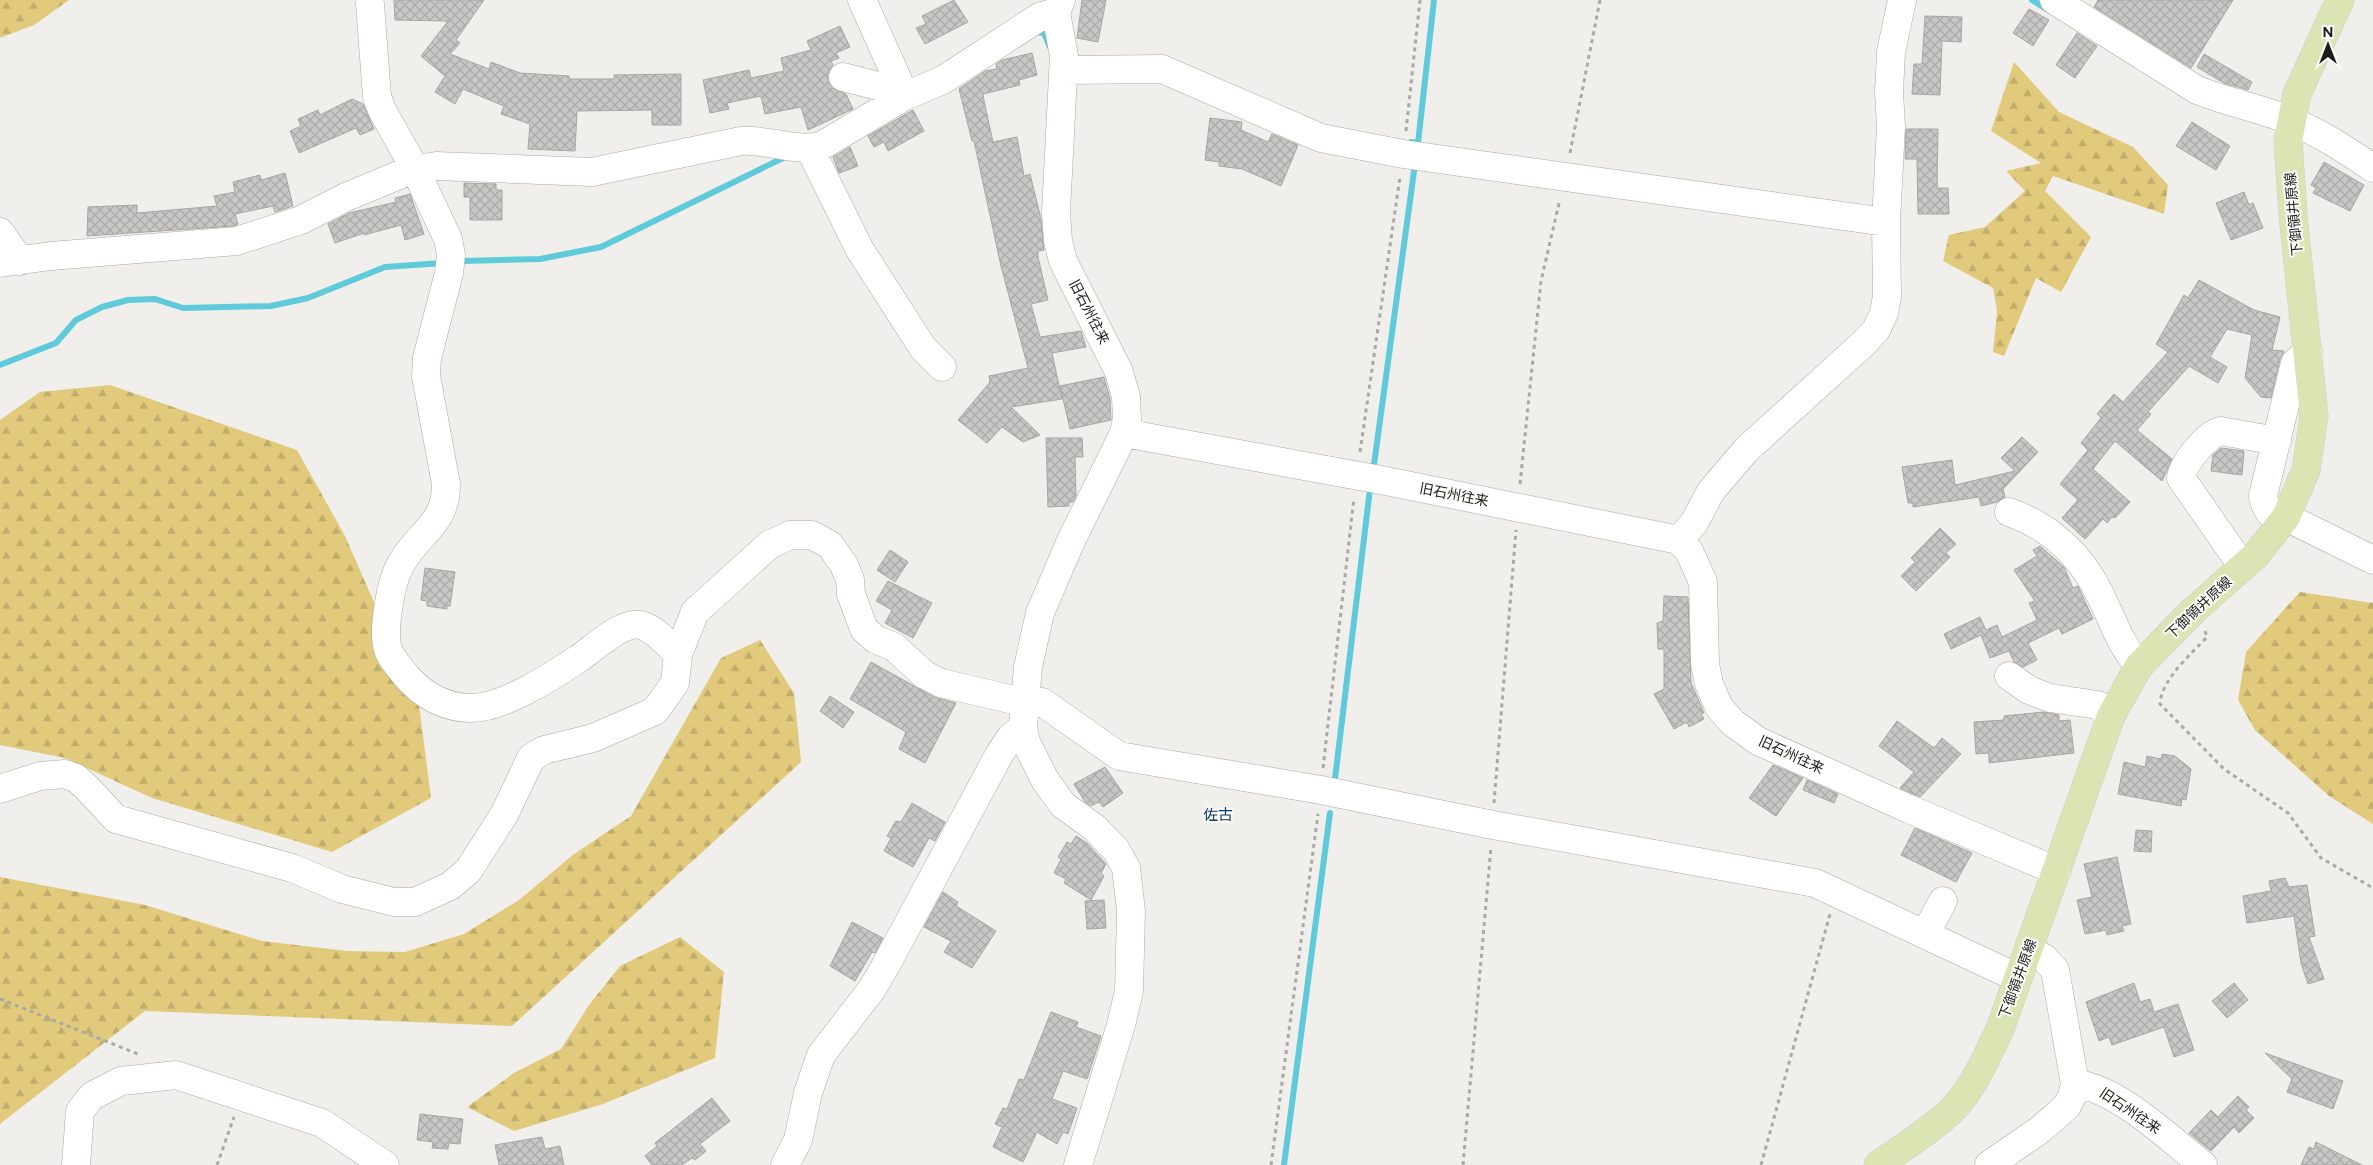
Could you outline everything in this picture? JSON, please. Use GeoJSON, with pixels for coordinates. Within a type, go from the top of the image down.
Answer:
{"type":"FeatureCollection","features":[{"type":"Feature","properties":{"kind":"main road","name":"下御領井原線"},"geometry":{"type":"LineString","coordinates":[[1878,1165],[1951,1111],[1970,1087],[2000,1029],[2111,716],[2139,666],[2193,611],[2256,555],[2284,520],[2306,470],[2314,416],[2288,141],[2297,94],[2340,0]]}},
{"type":"Feature","properties":{"kind":"street"},"geometry":{"type":"LineString","coordinates":[[862,0],[905,96]]}},
{"type":"Feature","properties":{"kind":"street"},"geometry":{"type":"LineString","coordinates":[[1679,540],[1694,523],[1711,491],[1747,449],[1876,330],[1884,313],[1887,296],[1886,222],[1891,126],[1889,92],[1891,52],[1902,0]]}},
{"type":"Feature","properties":{"kind":"street"},"geometry":{"type":"LineString","coordinates":[[2054,0],[2198,90],[2291,120],[2321,135],[2373,168]]}},
{"type":"Feature","properties":{"kind":"street"},"geometry":{"type":"LineString","coordinates":[[370,4],[377,97],[382,110],[415,169],[448,239],[451,255],[449,273],[427,358],[426,376],[446,484],[446,499],[442,513],[400,564],[388,614],[386,638],[388,651],[415,686],[437,701],[456,707],[480,708],[521,693],[577,660],[627,625],[639,624],[652,630],[678,654]]}},
{"type":"Feature","properties":{"kind":"street"},"geometry":{"type":"LineString","coordinates":[[0,232],[10,262],[51,256],[237,241],[302,220],[346,197],[415,169],[436,166],[592,172],[741,141],[753,140],[810,149],[821,146],[905,96],[943,80],[1059,6]]}},
{"type":"Feature","properties":{"kind":"street","name":"旧石州往来"},"geometry":{"type":"LineString","coordinates":[[1059,6],[1064,70],[1056,212],[1058,241],[1063,261],[1119,372],[1126,398],[1127,419],[1124,433],[1518,507],[1679,540],[1689,551],[1703,582],[1705,664],[1709,684],[1719,707],[1732,722],[1758,741],[1909,809],[2057,871]]}},
{"type":"Feature","properties":{"kind":"street"},"geometry":{"type":"LineString","coordinates":[[1064,70],[1162,69],[1321,138],[1403,154],[1886,222]]}},
{"type":"Feature","properties":{"kind":"street"},"geometry":{"type":"LineString","coordinates":[[843,78],[897,91],[905,96]]}},
{"type":"Feature","properties":{"kind":"street"},"geometry":{"type":"LineString","coordinates":[[810,149],[860,250],[922,348],[942,367]]}},
{"type":"Feature","properties":{"kind":"street"},"geometry":{"type":"LineString","coordinates":[[2308,352],[2295,363],[2263,496],[2264,504],[2271,515],[2373,560]]}},
{"type":"Feature","properties":{"kind":"street"},"geometry":{"type":"LineString","coordinates":[[2243,567],[2181,478],[2182,473],[2190,458],[2213,432],[2221,431],[2277,442]]}},
{"type":"Feature","properties":{"kind":"street"},"geometry":{"type":"LineString","coordinates":[[1078,1165],[1121,1025],[1129,991],[1130,902],[1126,868],[1116,850],[1095,828],[1062,805],[1041,772],[1026,742],[1022,727],[1028,667],[1040,613],[1070,542],[1124,433]]}},
{"type":"Feature","properties":{"kind":"street"},"geometry":{"type":"LineString","coordinates":[[2010,512],[2030,519],[2050,532],[2076,557],[2092,579],[2125,651],[2139,666]]}},
{"type":"Feature","properties":{"kind":"street"},"geometry":{"type":"LineString","coordinates":[[0,789],[40,776],[65,774],[76,778],[116,819],[292,868],[342,889],[394,902],[415,902],[450,886],[468,871],[505,813],[531,758],[544,750],[593,738],[655,711],[675,683],[678,654],[694,612],[769,545],[790,536],[812,535],[830,545],[844,565],[850,580],[851,594],[864,628],[875,639],[894,647],[925,674],[941,683],[1014,700],[1042,702],[1120,756],[1321,790],[1492,825],[1815,883],[1836,891],[2018,978]]}},
{"type":"Feature","properties":{"kind":"street"},"geometry":{"type":"LineString","coordinates":[[2009,676],[2029,690],[2050,698],[2098,705],[2111,716]]}},
{"type":"Feature","properties":{"kind":"street"},"geometry":{"type":"LineString","coordinates":[[785,1165],[798,1140],[808,1093],[821,1055],[872,989],[905,932],[928,885],[999,755],[1010,738],[1022,727]]}},
{"type":"Feature","properties":{"kind":"street"},"geometry":{"type":"LineString","coordinates":[[1925,934],[1943,901]]}},
{"type":"Feature","properties":{"kind":"street"},"geometry":{"type":"LineString","coordinates":[[1990,1165],[2021,1144],[2067,1106],[2075,1084],[2055,970],[2044,958],[2029,950]]}},
{"type":"Feature","properties":{"kind":"street"},"geometry":{"type":"LineString","coordinates":[[76,1165],[80,1111],[92,1096],[121,1082],[166,1076],[176,1076],[235,1093],[322,1123],[385,1165]]}},
{"type":"Feature","properties":{"kind":"street","name":"旧石州往来"},"geometry":{"type":"LineString","coordinates":[[2075,1084],[2099,1088],[2138,1113],[2203,1165]]}},
{"type":"Feature","properties":{"kind":"path"},"geometry":{"type":"LineString","coordinates":[[1271,1165],[1321,790],[1356,476],[1403,154],[1420,0]]}},
{"type":"Feature","properties":{"kind":"path"},"geometry":{"type":"LineString","coordinates":[[1463,1165],[1518,507],[1541,281],[1565,176],[1600,0]]}},
{"type":"Feature","properties":{"kind":"path"},"geometry":{"type":"LineString","coordinates":[[2193,611],[2203,624],[2207,637],[2178,667],[2160,695],[2160,704],[2224,769],[2288,813],[2321,858],[2373,888]]}},
{"type":"Feature","properties":{"kind":"path"},"geometry":{"type":"LineString","coordinates":[[1761,1165],[1836,891]]}},
{"type":"Feature","properties":{"kind":"path"},"geometry":{"type":"LineString","coordinates":[[0,999],[161,1063],[166,1076]]}},
{"type":"Feature","properties":{"kind":"green space"},"geometry":{"type":"Polygon","coordinates":[[[0,0],[69,0],[34,25],[0,38],[0,0]]]}},
{"type":"Feature","properties":{"kind":"green space"},"geometry":{"type":"Polygon","coordinates":[[[2014,62],[2059,112],[2133,147],[2168,185],[2164,214],[2053,176],[2045,191],[2091,237],[2061,292],[2036,278],[2004,356],[1993,352],[1997,311],[1993,288],[1943,261],[1949,235],[1985,227],[2025,191],[2006,171],[2041,163],[1991,131],[2014,62]]]}},
{"type":"Feature","properties":{"kind":"green space"},"geometry":{"type":"Polygon","coordinates":[[[110,385],[297,450],[345,536],[419,705],[431,798],[332,852],[152,798],[65,758],[0,745],[0,420],[40,392],[110,385]]]}},
{"type":"Feature","properties":{"kind":"green space"},"geometry":{"type":"Polygon","coordinates":[[[2300,592],[2373,603],[2373,824],[2329,796],[2255,730],[2238,700],[2246,652],[2300,592]]]}},
{"type":"Feature","properties":{"kind":"green space"},"geometry":{"type":"Polygon","coordinates":[[[760,640],[794,693],[801,762],[512,1026],[145,1011],[0,1124],[0,877],[145,905],[262,941],[347,951],[405,952],[464,934],[519,900],[574,854],[631,816],[721,658],[760,640]]]}},
{"type":"Feature","properties":{"kind":"green space"},"geometry":{"type":"Polygon","coordinates":[[[680,937],[724,972],[715,1058],[603,1104],[514,1131],[467,1107],[514,1073],[561,1049],[589,1005],[620,966],[680,937]]]}},
{"type":"Feature","properties":{"kind":"building"},"geometry":{"type":"Polygon","coordinates":[[[394,0],[484,0],[456,40],[460,43],[450,54],[489,69],[491,62],[520,73],[569,76],[569,79],[614,79],[614,75],[681,74],[681,125],[652,125],[652,110],[577,111],[575,151],[528,149],[530,124],[501,114],[504,106],[463,89],[455,104],[435,92],[445,76],[421,56],[448,21],[395,20],[394,0]]]}},
{"type":"Feature","properties":{"kind":"building"},"geometry":{"type":"Polygon","coordinates":[[[954,0],[968,22],[925,44],[916,28],[926,24],[922,16],[954,0]]]}},
{"type":"Feature","properties":{"kind":"building"},"geometry":{"type":"Polygon","coordinates":[[[1082,0],[1106,0],[1098,42],[1077,38],[1082,0]]]}},
{"type":"Feature","properties":{"kind":"building"},"geometry":{"type":"Polygon","coordinates":[[[2098,0],[2233,0],[2191,68],[2094,7],[2098,0]]]}},
{"type":"Feature","properties":{"kind":"building"},"geometry":{"type":"Polygon","coordinates":[[[2029,9],[2049,20],[2033,46],[2013,33],[2029,9]]]}},
{"type":"Feature","properties":{"kind":"building"},"geometry":{"type":"Polygon","coordinates":[[[1925,16],[1962,17],[1961,42],[1942,41],[1940,95],[1912,94],[1914,64],[1922,64],[1925,16]]]}},
{"type":"Feature","properties":{"kind":"building"},"geometry":{"type":"Polygon","coordinates":[[[840,26],[850,47],[836,53],[839,58],[831,61],[833,65],[828,73],[828,81],[832,88],[846,94],[853,109],[808,130],[801,107],[765,114],[761,96],[727,103],[729,109],[710,113],[703,80],[749,70],[751,78],[784,71],[781,58],[811,50],[807,41],[840,26]]]}},
{"type":"Feature","properties":{"kind":"building"},"geometry":{"type":"Polygon","coordinates":[[[2077,33],[2097,46],[2075,78],[2056,65],[2077,33]]]}},
{"type":"Feature","properties":{"kind":"building"},"geometry":{"type":"Polygon","coordinates":[[[1032,53],[1037,75],[1019,80],[1020,85],[983,94],[984,101],[993,142],[1017,137],[1024,176],[1030,174],[1041,219],[1044,250],[1038,251],[1038,257],[1048,300],[1031,304],[1040,337],[1081,331],[1086,347],[1052,353],[1062,399],[1011,407],[1040,435],[1023,442],[1002,427],[987,443],[958,420],[990,382],[989,376],[1028,368],[1001,266],[974,141],[972,141],[959,89],[985,71],[997,69],[996,64],[1002,60],[1032,53]]]}},
{"type":"Feature","properties":{"kind":"building"},"geometry":{"type":"Polygon","coordinates":[[[2204,54],[2252,82],[2248,90],[2224,83],[2197,67],[2204,54]]]}},
{"type":"Feature","properties":{"kind":"building"},"geometry":{"type":"Polygon","coordinates":[[[352,99],[363,104],[374,129],[360,135],[356,128],[299,153],[290,131],[301,126],[298,119],[318,110],[320,115],[352,99]]]}},
{"type":"Feature","properties":{"kind":"building"},"geometry":{"type":"Polygon","coordinates":[[[913,110],[924,131],[888,151],[884,142],[874,147],[868,136],[913,110]]]}},
{"type":"Feature","properties":{"kind":"building"},"geometry":{"type":"Polygon","coordinates":[[[1210,118],[1242,122],[1241,130],[1268,142],[1272,134],[1298,145],[1281,186],[1242,169],[1219,166],[1219,162],[1205,160],[1210,118]]]}},
{"type":"Feature","properties":{"kind":"building"},"geometry":{"type":"Polygon","coordinates":[[[2192,122],[2230,146],[2216,170],[2176,146],[2192,122]]]}},
{"type":"Feature","properties":{"kind":"building"},"geometry":{"type":"Polygon","coordinates":[[[1906,129],[1938,129],[1937,188],[1948,188],[1949,214],[1918,214],[1917,159],[1905,159],[1906,129]]]}},
{"type":"Feature","properties":{"kind":"building"},"geometry":{"type":"Polygon","coordinates":[[[850,147],[858,166],[839,173],[833,157],[850,147]]]}},
{"type":"Feature","properties":{"kind":"building"},"geometry":{"type":"Polygon","coordinates":[[[2324,162],[2364,185],[2350,211],[2313,193],[2316,188],[2311,185],[2324,162]]]}},
{"type":"Feature","properties":{"kind":"building"},"geometry":{"type":"Polygon","coordinates":[[[285,173],[293,206],[275,212],[273,206],[235,214],[238,224],[234,226],[87,236],[88,207],[137,205],[137,213],[217,206],[214,196],[235,192],[233,182],[260,175],[261,180],[285,173]]]}},
{"type":"Feature","properties":{"kind":"building"},"geometry":{"type":"Polygon","coordinates":[[[464,183],[496,184],[496,190],[502,190],[502,220],[470,220],[470,197],[464,197],[464,183]]]}},
{"type":"Feature","properties":{"kind":"building"},"geometry":{"type":"Polygon","coordinates":[[[2244,192],[2249,205],[2253,203],[2263,228],[2231,240],[2216,203],[2244,192]]]}},
{"type":"Feature","properties":{"kind":"building"},"geometry":{"type":"Polygon","coordinates":[[[410,194],[424,234],[405,240],[401,225],[364,235],[364,233],[335,243],[328,224],[349,213],[396,202],[395,198],[410,194]]]}},
{"type":"Feature","properties":{"kind":"building"},"geometry":{"type":"Polygon","coordinates":[[[2199,280],[2254,310],[2280,317],[2272,350],[2284,351],[2280,359],[2271,398],[2261,397],[2245,378],[2252,335],[2227,329],[2210,357],[2227,367],[2218,383],[2189,366],[2148,412],[2151,414],[2137,430],[2172,459],[2162,481],[2115,441],[2093,469],[2130,502],[2115,518],[2112,517],[2107,523],[2103,519],[2085,539],[2062,518],[2078,500],[2060,484],[2088,450],[2081,443],[2101,418],[2097,414],[2114,394],[2123,402],[2168,352],[2156,344],[2184,295],[2188,298],[2199,280]]]}},
{"type":"Feature","properties":{"kind":"building"},"geometry":{"type":"Polygon","coordinates":[[[1104,377],[1110,399],[1111,420],[1070,429],[1060,386],[1104,377]]]}},
{"type":"Feature","properties":{"kind":"building"},"geometry":{"type":"Polygon","coordinates":[[[2022,437],[2038,452],[2003,489],[2005,497],[1997,502],[1981,506],[1979,497],[1913,507],[1913,503],[1908,503],[1902,467],[1952,460],[1955,485],[2015,471],[2001,458],[2022,437]]]}},
{"type":"Feature","properties":{"kind":"building"},"geometry":{"type":"Polygon","coordinates":[[[1046,438],[1082,438],[1083,457],[1075,457],[1076,496],[1073,502],[1069,502],[1069,506],[1048,507],[1046,438]]]}},
{"type":"Feature","properties":{"kind":"building"},"geometry":{"type":"Polygon","coordinates":[[[2221,448],[2244,451],[2242,475],[2211,471],[2213,455],[2221,448]]]}},
{"type":"Feature","properties":{"kind":"building"},"geometry":{"type":"Polygon","coordinates":[[[1940,528],[1956,544],[1946,553],[1950,557],[1916,591],[1901,576],[1915,562],[1911,558],[1940,528]]]}},
{"type":"Feature","properties":{"kind":"building"},"geometry":{"type":"Polygon","coordinates":[[[2040,546],[2064,567],[2073,588],[2078,586],[2093,619],[2062,634],[2059,628],[2028,643],[2037,660],[2023,667],[2014,662],[2009,651],[1990,658],[1981,635],[1951,649],[1944,634],[1980,617],[1986,630],[1997,625],[2002,637],[2037,620],[2029,603],[2035,601],[2014,570],[2037,556],[2033,550],[2040,546]]]}},
{"type":"Feature","properties":{"kind":"building"},"geometry":{"type":"Polygon","coordinates":[[[890,550],[908,562],[895,582],[877,570],[890,550]]]}},
{"type":"Feature","properties":{"kind":"building"},"geometry":{"type":"Polygon","coordinates":[[[425,568],[455,572],[450,606],[447,606],[447,609],[427,606],[427,601],[421,600],[425,568]]]}},
{"type":"Feature","properties":{"kind":"building"},"geometry":{"type":"Polygon","coordinates":[[[888,581],[932,603],[913,638],[885,623],[892,610],[876,601],[888,581]]]}},
{"type":"Feature","properties":{"kind":"building"},"geometry":{"type":"Polygon","coordinates":[[[1664,596],[1688,597],[1691,683],[1704,713],[1701,714],[1704,719],[1689,727],[1687,722],[1674,729],[1654,694],[1664,689],[1664,649],[1658,649],[1657,623],[1663,621],[1664,596]]]}},
{"type":"Feature","properties":{"kind":"building"},"geometry":{"type":"Polygon","coordinates":[[[871,662],[934,697],[956,703],[925,763],[899,749],[906,732],[850,699],[871,662]]]}},
{"type":"Feature","properties":{"kind":"building"},"geometry":{"type":"Polygon","coordinates":[[[830,696],[854,712],[843,728],[820,711],[830,696]]]}},
{"type":"Feature","properties":{"kind":"building"},"geometry":{"type":"Polygon","coordinates":[[[2044,712],[2059,715],[2059,721],[2070,720],[2074,753],[1989,763],[1989,753],[1976,754],[1974,722],[2004,720],[2004,716],[2044,712]]]}},
{"type":"Feature","properties":{"kind":"building"},"geometry":{"type":"Polygon","coordinates":[[[1897,721],[1934,748],[1942,738],[1961,754],[1920,797],[1900,788],[1914,772],[1879,746],[1897,721]]]}},
{"type":"Feature","properties":{"kind":"building"},"geometry":{"type":"Polygon","coordinates":[[[2162,754],[2175,756],[2191,769],[2186,800],[2182,799],[2181,806],[2118,794],[2124,762],[2145,767],[2147,756],[2161,759],[2162,754]]]}},
{"type":"Feature","properties":{"kind":"building"},"geometry":{"type":"Polygon","coordinates":[[[1773,765],[1803,778],[1776,816],[1749,798],[1773,765]]]}},
{"type":"Feature","properties":{"kind":"building"},"geometry":{"type":"Polygon","coordinates":[[[1105,767],[1123,793],[1103,807],[1099,802],[1091,806],[1085,802],[1074,784],[1105,767]]]}},
{"type":"Feature","properties":{"kind":"building"},"geometry":{"type":"Polygon","coordinates":[[[1807,780],[1838,794],[1834,803],[1803,790],[1807,780]]]}},
{"type":"Feature","properties":{"kind":"building"},"geometry":{"type":"Polygon","coordinates":[[[912,803],[945,822],[935,841],[929,838],[913,867],[884,851],[891,838],[887,836],[896,821],[901,822],[912,803]]]}},
{"type":"Feature","properties":{"kind":"building"},"geometry":{"type":"Polygon","coordinates":[[[1915,828],[1972,853],[1956,882],[1901,855],[1915,828]]]}},
{"type":"Feature","properties":{"kind":"building"},"geometry":{"type":"Polygon","coordinates":[[[2136,830],[2152,831],[2151,852],[2134,851],[2136,830]]]}},
{"type":"Feature","properties":{"kind":"building"},"geometry":{"type":"Polygon","coordinates":[[[1076,836],[1087,843],[1106,864],[1101,873],[1104,876],[1091,900],[1064,883],[1066,879],[1054,873],[1061,859],[1058,857],[1067,842],[1071,844],[1076,836]]]}},
{"type":"Feature","properties":{"kind":"building"},"geometry":{"type":"Polygon","coordinates":[[[2117,857],[2131,924],[2122,926],[2124,931],[2107,935],[2106,930],[2085,934],[2077,900],[2092,897],[2084,864],[2117,857]]]}},
{"type":"Feature","properties":{"kind":"building"},"geometry":{"type":"Polygon","coordinates":[[[2285,878],[2289,887],[2307,885],[2315,936],[2309,937],[2324,979],[2308,984],[2301,963],[2294,916],[2247,923],[2243,896],[2271,891],[2269,881],[2285,878]]]}},
{"type":"Feature","properties":{"kind":"building"},"geometry":{"type":"Polygon","coordinates":[[[943,892],[958,902],[956,906],[996,931],[972,968],[944,952],[951,941],[924,927],[943,892]]]}},
{"type":"Feature","properties":{"kind":"building"},"geometry":{"type":"Polygon","coordinates":[[[1104,900],[1106,928],[1087,929],[1085,901],[1104,900]]]}},
{"type":"Feature","properties":{"kind":"building"},"geometry":{"type":"Polygon","coordinates":[[[852,922],[883,938],[875,953],[872,952],[855,981],[830,966],[852,922]]]}},
{"type":"Feature","properties":{"kind":"building"},"geometry":{"type":"Polygon","coordinates":[[[2134,983],[2140,1002],[2150,999],[2154,1012],[2178,1004],[2194,1050],[2174,1057],[2164,1027],[2112,1045],[2109,1037],[2099,1041],[2086,1002],[2134,983]]]}},
{"type":"Feature","properties":{"kind":"building"},"geometry":{"type":"Polygon","coordinates":[[[2234,983],[2248,1000],[2227,1018],[2212,1001],[2234,983]]]}},
{"type":"Feature","properties":{"kind":"building"},"geometry":{"type":"Polygon","coordinates":[[[1051,1012],[1078,1022],[1076,1027],[1101,1036],[1087,1079],[1063,1071],[1052,1099],[1077,1108],[1068,1134],[1063,1132],[1057,1144],[1037,1132],[1023,1162],[993,1147],[1002,1127],[995,1124],[1003,1108],[1007,1109],[1019,1079],[1024,1080],[1051,1012]]]}},
{"type":"Feature","properties":{"kind":"building"},"geometry":{"type":"Polygon","coordinates":[[[2265,1053],[2343,1081],[2333,1109],[2287,1092],[2292,1079],[2265,1053]]]}},
{"type":"Feature","properties":{"kind":"building"},"geometry":{"type":"Polygon","coordinates":[[[2238,1096],[2249,1107],[2246,1110],[2254,1118],[2239,1133],[2234,1127],[2211,1151],[2189,1133],[2211,1110],[2218,1117],[2238,1096]]]}},
{"type":"Feature","properties":{"kind":"building"},"geometry":{"type":"Polygon","coordinates":[[[712,1098],[730,1121],[700,1144],[706,1151],[695,1160],[692,1158],[682,1165],[652,1165],[645,1156],[657,1146],[655,1143],[712,1098]]]}},
{"type":"Feature","properties":{"kind":"building"},"geometry":{"type":"Polygon","coordinates":[[[420,1114],[463,1119],[460,1144],[449,1143],[448,1149],[432,1148],[433,1142],[417,1140],[420,1114]]]}},
{"type":"Feature","properties":{"kind":"building"},"geometry":{"type":"Polygon","coordinates":[[[542,1137],[545,1149],[560,1146],[564,1165],[499,1165],[495,1145],[542,1137]]]}},
{"type":"Feature","properties":{"kind":"building"},"geometry":{"type":"Polygon","coordinates":[[[2316,1142],[2362,1165],[2301,1165],[2309,1147],[2314,1149],[2316,1142]]]}},
{"type":"Feature","properties":{"kind":"waterway"},"geometry":{"type":"LineString","coordinates":[[1411,142],[1418,143],[1434,0]]}},
{"type":"Feature","properties":{"kind":"waterway"},"geometry":{"type":"LineString","coordinates":[[2032,0],[2048,10]]}},
{"type":"Feature","properties":{"kind":"waterway"},"geometry":{"type":"LineString","coordinates":[[1033,34],[1036,32],[1044,33],[1050,47]]}},
{"type":"Feature","properties":{"kind":"waterway"},"geometry":{"type":"LineString","coordinates":[[463,261],[540,259],[601,247],[783,158]]}},
{"type":"Feature","properties":{"kind":"waterway"},"geometry":{"type":"LineString","coordinates":[[1373,472],[1415,164]]}},
{"type":"Feature","properties":{"kind":"waterway"},"geometry":{"type":"LineString","coordinates":[[0,365],[56,343],[76,320],[102,307],[128,300],[155,299],[183,308],[271,306],[308,298],[385,267],[443,263]]}},
{"type":"Feature","properties":{"kind":"waterway"},"geometry":{"type":"LineString","coordinates":[[1334,787],[1370,489]]}},
{"type":"Feature","properties":{"kind":"waterway"},"geometry":{"type":"LineString","coordinates":[[1284,1165],[1330,813]]}},
{"type":"Feature","properties":{"kind":"district","name":"佐古"},"geometry":{"type":"Point","coordinates":[1218,815]}}]}
